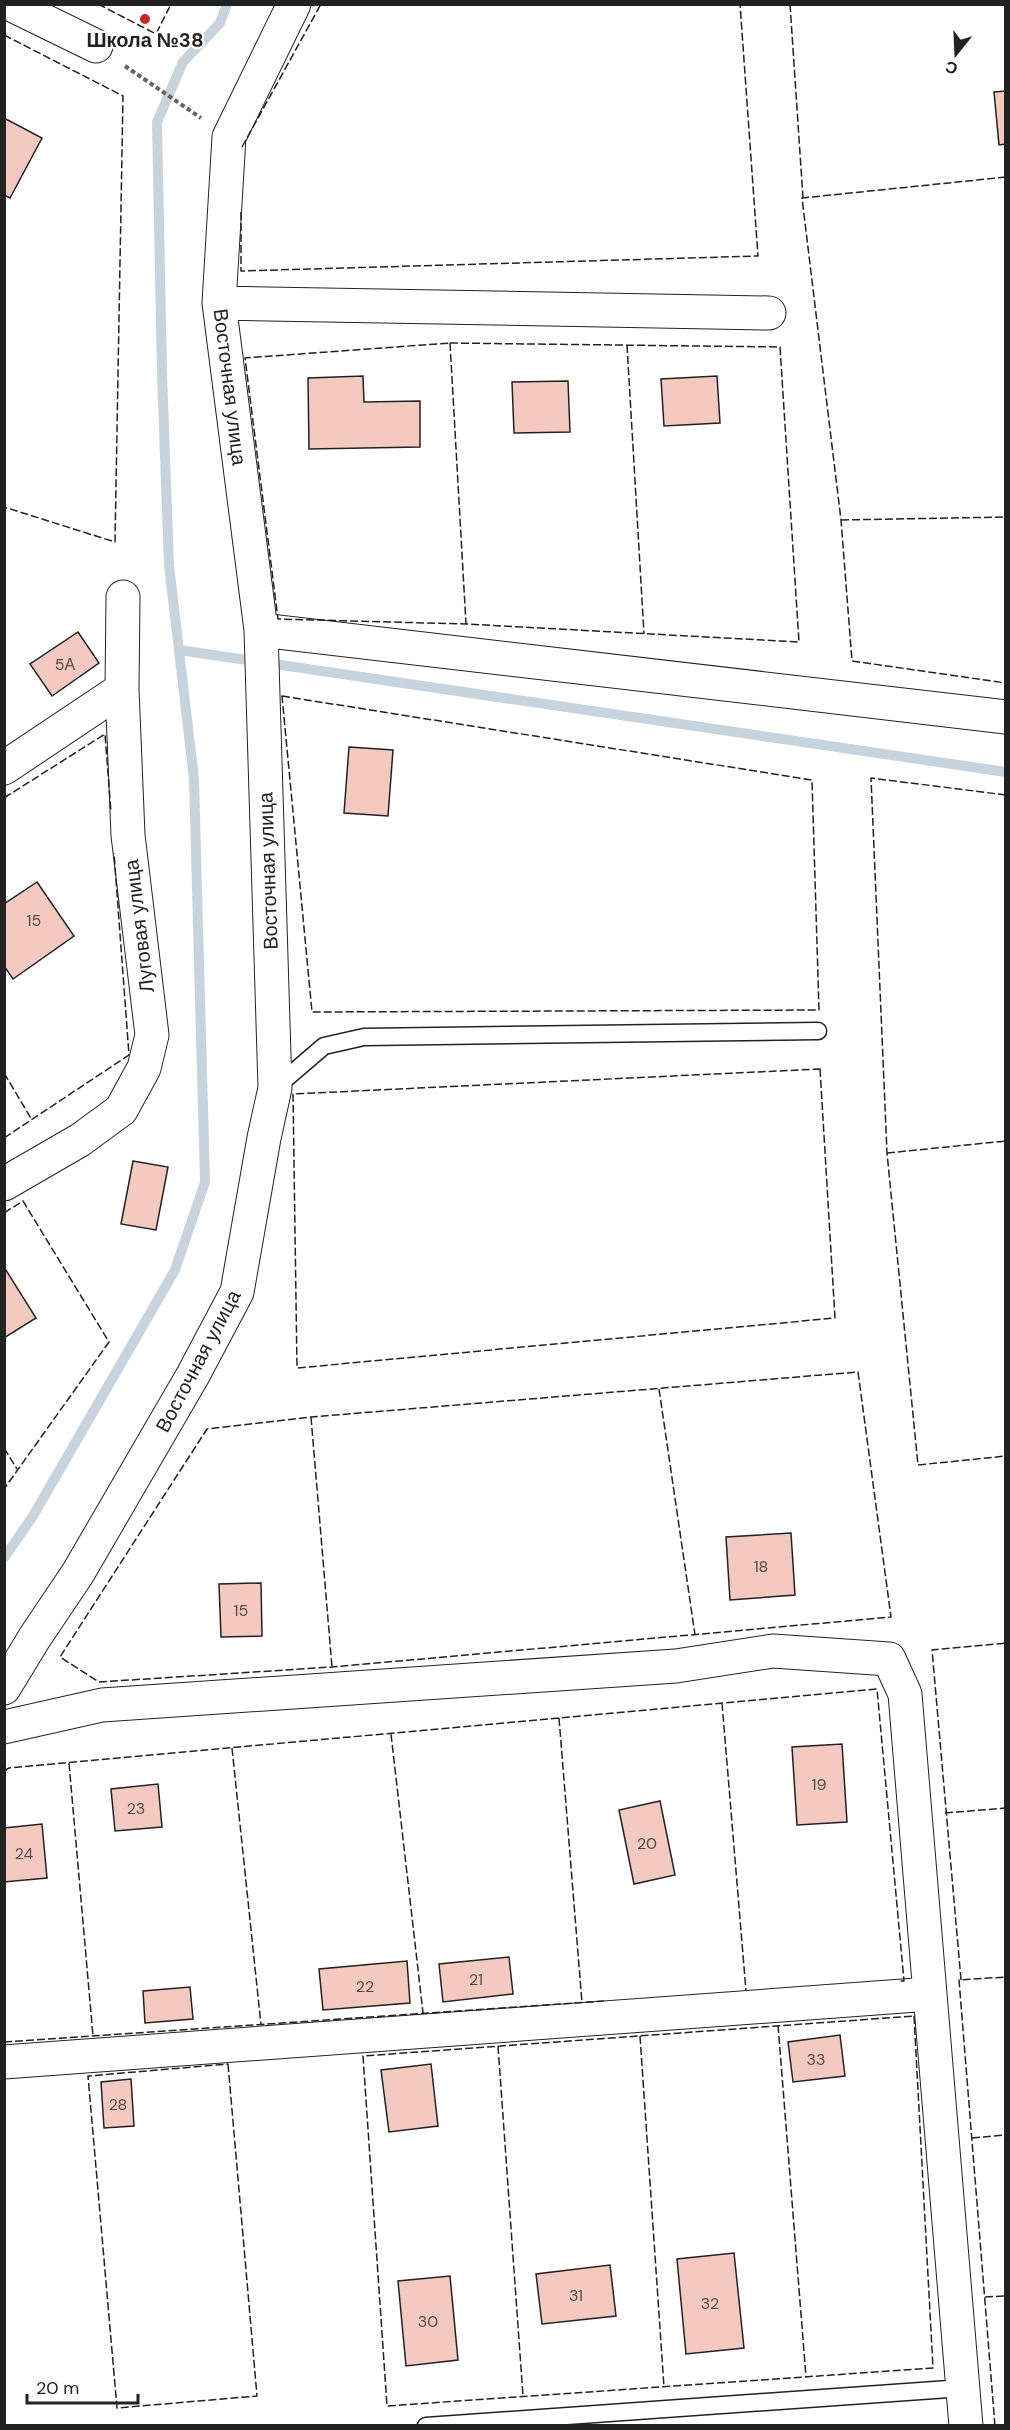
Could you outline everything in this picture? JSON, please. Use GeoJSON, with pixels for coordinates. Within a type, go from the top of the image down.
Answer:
{"type":"FeatureCollection","features":[{"type":"Feature","properties":{"kind":"street"},"geometry":{"type":"LineString","coordinates":[[10,4],[96,46]]}},
{"type":"Feature","properties":{"kind":"street","name":"Восточная улица"},"geometry":{"type":"LineString","coordinates":[[4,1688],[78,1573],[193,1375],[237,1292],[275,1088],[261,637],[219,303],[229,137],[294,4]]}},
{"type":"Feature","properties":{"kind":"street"},"geometry":{"type":"LineString","coordinates":[[219,303],[769,313]]}},
{"type":"Feature","properties":{"kind":"street","name":"Луговая улица"},"geometry":{"type":"LineString","coordinates":[[4,1184],[80,1140],[121,1110],[144,1068],[152,1035],[128,835],[122,689],[123,597]]}},
{"type":"Feature","properties":{"kind":"street"},"geometry":{"type":"LineString","coordinates":[[261,637],[1005,717]]}},
{"type":"Feature","properties":{"kind":"street"},"geometry":{"type":"LineString","coordinates":[[4,768],[122,689]]}},
{"type":"Feature","properties":{"kind":"street"},"geometry":{"type":"LineString","coordinates":[[4,1727],[102,1704],[676,1666],[773,1651],[889,1659],[905,1694],[966,2426]]}},
{"type":"Feature","properties":{"kind":"street"},"geometry":{"type":"LineString","coordinates":[[4,2062],[930,1994]]}},
{"type":"Feature","properties":{"kind":"lane"},"geometry":{"type":"LineString","coordinates":[[275,1088],[324,1046],[364,1037],[818,1031]]}},
{"type":"Feature","properties":{"kind":"lane"},"geometry":{"type":"LineString","coordinates":[[426,2426],[963,2388]]}},
{"type":"Feature","properties":{"kind":"path"},"geometry":{"type":"LineString","coordinates":[[148,81],[189,110]]}},
{"type":"Feature","properties":{"kind":"building"},"geometry":{"type":"Polygon","coordinates":[[[1006,91],[1006,144],[999,145],[994,92],[1006,91]]]}},
{"type":"Feature","properties":{"kind":"building"},"geometry":{"type":"Polygon","coordinates":[[[4,118],[42,138],[10,198],[4,195],[4,118]]]}},
{"type":"Feature","properties":{"kind":"building"},"geometry":{"type":"Polygon","coordinates":[[[363,376],[364,402],[420,401],[420,447],[309,449],[308,378],[363,376]]]}},
{"type":"Feature","properties":{"kind":"building"},"geometry":{"type":"Polygon","coordinates":[[[717,376],[720,423],[664,426],[661,379],[717,376]]]}},
{"type":"Feature","properties":{"kind":"building"},"geometry":{"type":"Polygon","coordinates":[[[568,381],[570,432],[514,433],[512,382],[568,381]]]}},
{"type":"Feature","properties":{"kind":"building"},"geometry":{"type":"Polygon","coordinates":[[[78,632],[99,663],[52,696],[30,664],[78,632]]]}},
{"type":"Feature","properties":{"kind":"building"},"geometry":{"type":"Polygon","coordinates":[[[349,747],[393,750],[388,816],[344,813],[349,747]]]}},
{"type":"Feature","properties":{"kind":"building"},"geometry":{"type":"Polygon","coordinates":[[[37,882],[74,936],[13,979],[4,966],[4,904],[37,882]]]}},
{"type":"Feature","properties":{"kind":"building"},"geometry":{"type":"Polygon","coordinates":[[[133,1161],[168,1167],[156,1230],[121,1224],[133,1161]]]}},
{"type":"Feature","properties":{"kind":"building"},"geometry":{"type":"Polygon","coordinates":[[[4,1267],[36,1318],[4,1338],[4,1267]]]}},
{"type":"Feature","properties":{"kind":"building"},"geometry":{"type":"Polygon","coordinates":[[[791,1533],[795,1595],[730,1600],[726,1537],[791,1533]]]}},
{"type":"Feature","properties":{"kind":"building"},"geometry":{"type":"Polygon","coordinates":[[[261,1583],[262,1636],[221,1637],[219,1584],[261,1583]]]}},
{"type":"Feature","properties":{"kind":"building"},"geometry":{"type":"Polygon","coordinates":[[[842,1744],[847,1822],[797,1825],[792,1747],[842,1744]]]}},
{"type":"Feature","properties":{"kind":"building"},"geometry":{"type":"Polygon","coordinates":[[[158,1784],[162,1827],[115,1831],[111,1789],[158,1784]]]}},
{"type":"Feature","properties":{"kind":"building"},"geometry":{"type":"Polygon","coordinates":[[[660,1801],[675,1875],[634,1884],[619,1810],[660,1801]]]}},
{"type":"Feature","properties":{"kind":"building"},"geometry":{"type":"Polygon","coordinates":[[[42,1824],[47,1878],[4,1882],[4,1828],[42,1824]]]}},
{"type":"Feature","properties":{"kind":"building"},"geometry":{"type":"Polygon","coordinates":[[[509,1957],[513,1994],[443,2002],[439,1964],[509,1957]]]}},
{"type":"Feature","properties":{"kind":"building"},"geometry":{"type":"Polygon","coordinates":[[[407,1961],[410,2003],[323,2010],[319,1969],[407,1961]]]}},
{"type":"Feature","properties":{"kind":"building"},"geometry":{"type":"Polygon","coordinates":[[[190,1987],[193,2019],[145,2023],[143,1991],[190,1987]]]}},
{"type":"Feature","properties":{"kind":"building"},"geometry":{"type":"Polygon","coordinates":[[[840,2035],[845,2076],[793,2082],[788,2042],[840,2035]]]}},
{"type":"Feature","properties":{"kind":"building"},"geometry":{"type":"Polygon","coordinates":[[[431,2064],[438,2126],[389,2132],[381,2070],[431,2064]]]}},
{"type":"Feature","properties":{"kind":"building"},"geometry":{"type":"Polygon","coordinates":[[[131,2079],[134,2126],[104,2128],[101,2082],[131,2079]]]}},
{"type":"Feature","properties":{"kind":"building"},"geometry":{"type":"Polygon","coordinates":[[[734,2253],[744,2348],[686,2354],[677,2259],[734,2253]]]}},
{"type":"Feature","properties":{"kind":"building"},"geometry":{"type":"Polygon","coordinates":[[[610,2265],[616,2316],[542,2324],[536,2274],[610,2265]]]}},
{"type":"Feature","properties":{"kind":"building"},"geometry":{"type":"Polygon","coordinates":[[[450,2276],[458,2360],[406,2366],[398,2281],[450,2276]]]}},
{"type":"Feature","properties":{"kind":"waterway"},"geometry":{"type":"LineString","coordinates":[[4,1558],[33,1516],[175,1270],[205,1182],[194,779],[169,565],[162,374],[157,122],[183,62],[220,23],[227,4]]}},
{"type":"Feature","properties":{"kind":"waterway"},"geometry":{"type":"LineString","coordinates":[[179,650],[1006,772]]}},
{"type":"Feature","properties":{"kind":"fence"},"geometry":{"type":"LineString","coordinates":[[98,4],[156,34],[171,4]]}},
{"type":"Feature","properties":{"kind":"fence"},"geometry":{"type":"LineString","coordinates":[[242,147],[321,4]]}},
{"type":"Feature","properties":{"kind":"fence"},"geometry":{"type":"LineString","coordinates":[[241,212],[241,271],[758,256],[740,4]]}},
{"type":"Feature","properties":{"kind":"fence"},"geometry":{"type":"LineString","coordinates":[[790,4],[803,198]]}},
{"type":"Feature","properties":{"kind":"fence"},"geometry":{"type":"LineString","coordinates":[[4,35],[123,96],[115,542],[4,507]]}},
{"type":"Feature","properties":{"kind":"fence"},"geometry":{"type":"LineString","coordinates":[[1006,177],[802,198],[841,520],[852,661],[1006,683]]}},
{"type":"Feature","properties":{"kind":"fence"},"geometry":{"type":"LineString","coordinates":[[450,343],[780,347],[799,642],[466,624],[278,619],[245,358],[450,343]]}},
{"type":"Feature","properties":{"kind":"fence"},"geometry":{"type":"LineString","coordinates":[[450,343],[466,624]]}},
{"type":"Feature","properties":{"kind":"fence"},"geometry":{"type":"LineString","coordinates":[[627,345],[644,634]]}},
{"type":"Feature","properties":{"kind":"fence"},"geometry":{"type":"LineString","coordinates":[[841,520],[1006,517]]}},
{"type":"Feature","properties":{"kind":"fence"},"geometry":{"type":"LineString","coordinates":[[282,696],[812,780],[819,1010],[312,1012],[282,696]]}},
{"type":"Feature","properties":{"kind":"fence"},"geometry":{"type":"LineString","coordinates":[[4,798],[105,734],[111,812]]}},
{"type":"Feature","properties":{"kind":"fence"},"geometry":{"type":"LineString","coordinates":[[1006,795],[871,778],[887,1153],[918,1465],[1006,1456]]}},
{"type":"Feature","properties":{"kind":"fence"},"geometry":{"type":"LineString","coordinates":[[4,1138],[129,1055],[114,853]]}},
{"type":"Feature","properties":{"kind":"fence"},"geometry":{"type":"LineString","coordinates":[[820,1069],[835,1318],[297,1368],[293,1094],[820,1069]]}},
{"type":"Feature","properties":{"kind":"fence"},"geometry":{"type":"LineString","coordinates":[[4,1073],[32,1120]]}},
{"type":"Feature","properties":{"kind":"fence"},"geometry":{"type":"LineString","coordinates":[[887,1153],[1006,1141]]}},
{"type":"Feature","properties":{"kind":"fence"},"geometry":{"type":"LineString","coordinates":[[4,1213],[23,1201],[109,1342],[4,1489]]}},
{"type":"Feature","properties":{"kind":"fence"},"geometry":{"type":"LineString","coordinates":[[858,1372],[891,1617],[332,1667],[99,1682],[60,1657],[207,1429],[311,1417],[858,1372]]}},
{"type":"Feature","properties":{"kind":"fence"},"geometry":{"type":"LineString","coordinates":[[659,1389],[695,1635]]}},
{"type":"Feature","properties":{"kind":"fence"},"geometry":{"type":"LineString","coordinates":[[311,1417],[332,1667]]}},
{"type":"Feature","properties":{"kind":"fence"},"geometry":{"type":"LineString","coordinates":[[4,1448],[17,1469]]}},
{"type":"Feature","properties":{"kind":"fence"},"geometry":{"type":"LineString","coordinates":[[961,1980],[932,1650],[1006,1643]]}},
{"type":"Feature","properties":{"kind":"fence"},"geometry":{"type":"LineString","coordinates":[[4,1771],[9,1768],[877,1689],[904,1981],[900,1981]]}},
{"type":"Feature","properties":{"kind":"fence"},"geometry":{"type":"LineString","coordinates":[[722,1703],[746,1991]]}},
{"type":"Feature","properties":{"kind":"fence"},"geometry":{"type":"LineString","coordinates":[[559,1718],[582,2003]]}},
{"type":"Feature","properties":{"kind":"fence"},"geometry":{"type":"LineString","coordinates":[[391,1734],[423,2013]]}},
{"type":"Feature","properties":{"kind":"fence"},"geometry":{"type":"LineString","coordinates":[[232,1748],[261,2025]]}},
{"type":"Feature","properties":{"kind":"fence"},"geometry":{"type":"LineString","coordinates":[[69,1763],[93,2036]]}},
{"type":"Feature","properties":{"kind":"fence"},"geometry":{"type":"LineString","coordinates":[[945,1813],[1006,1808]]}},
{"type":"Feature","properties":{"kind":"fence"},"geometry":{"type":"LineString","coordinates":[[995,2426],[959,1980],[1006,1977]]}},
{"type":"Feature","properties":{"kind":"fence"},"geometry":{"type":"LineString","coordinates":[[4,2042],[604,2001]]}},
{"type":"Feature","properties":{"kind":"fence"},"geometry":{"type":"LineString","coordinates":[[914,2016],[933,2368],[387,2406],[363,2056],[914,2016]]}},
{"type":"Feature","properties":{"kind":"fence"},"geometry":{"type":"LineString","coordinates":[[778,2025],[806,2377]]}},
{"type":"Feature","properties":{"kind":"fence"},"geometry":{"type":"LineString","coordinates":[[640,2036],[664,2387]]}},
{"type":"Feature","properties":{"kind":"fence"},"geometry":{"type":"LineString","coordinates":[[498,2046],[523,2396]]}},
{"type":"Feature","properties":{"kind":"fence"},"geometry":{"type":"LineString","coordinates":[[228,2064],[257,2396],[117,2408],[88,2076],[228,2064]]}},
{"type":"Feature","properties":{"kind":"fence"},"geometry":{"type":"LineString","coordinates":[[972,2138],[1006,2135]]}},
{"type":"Feature","properties":{"kind":"fence"},"geometry":{"type":"LineString","coordinates":[[985,2297],[1006,2296]]}},
{"type":"Feature","properties":{"kind":"place","name":"Школа №38"},"geometry":{"type":"Point","coordinates":[145,19]}}]}
